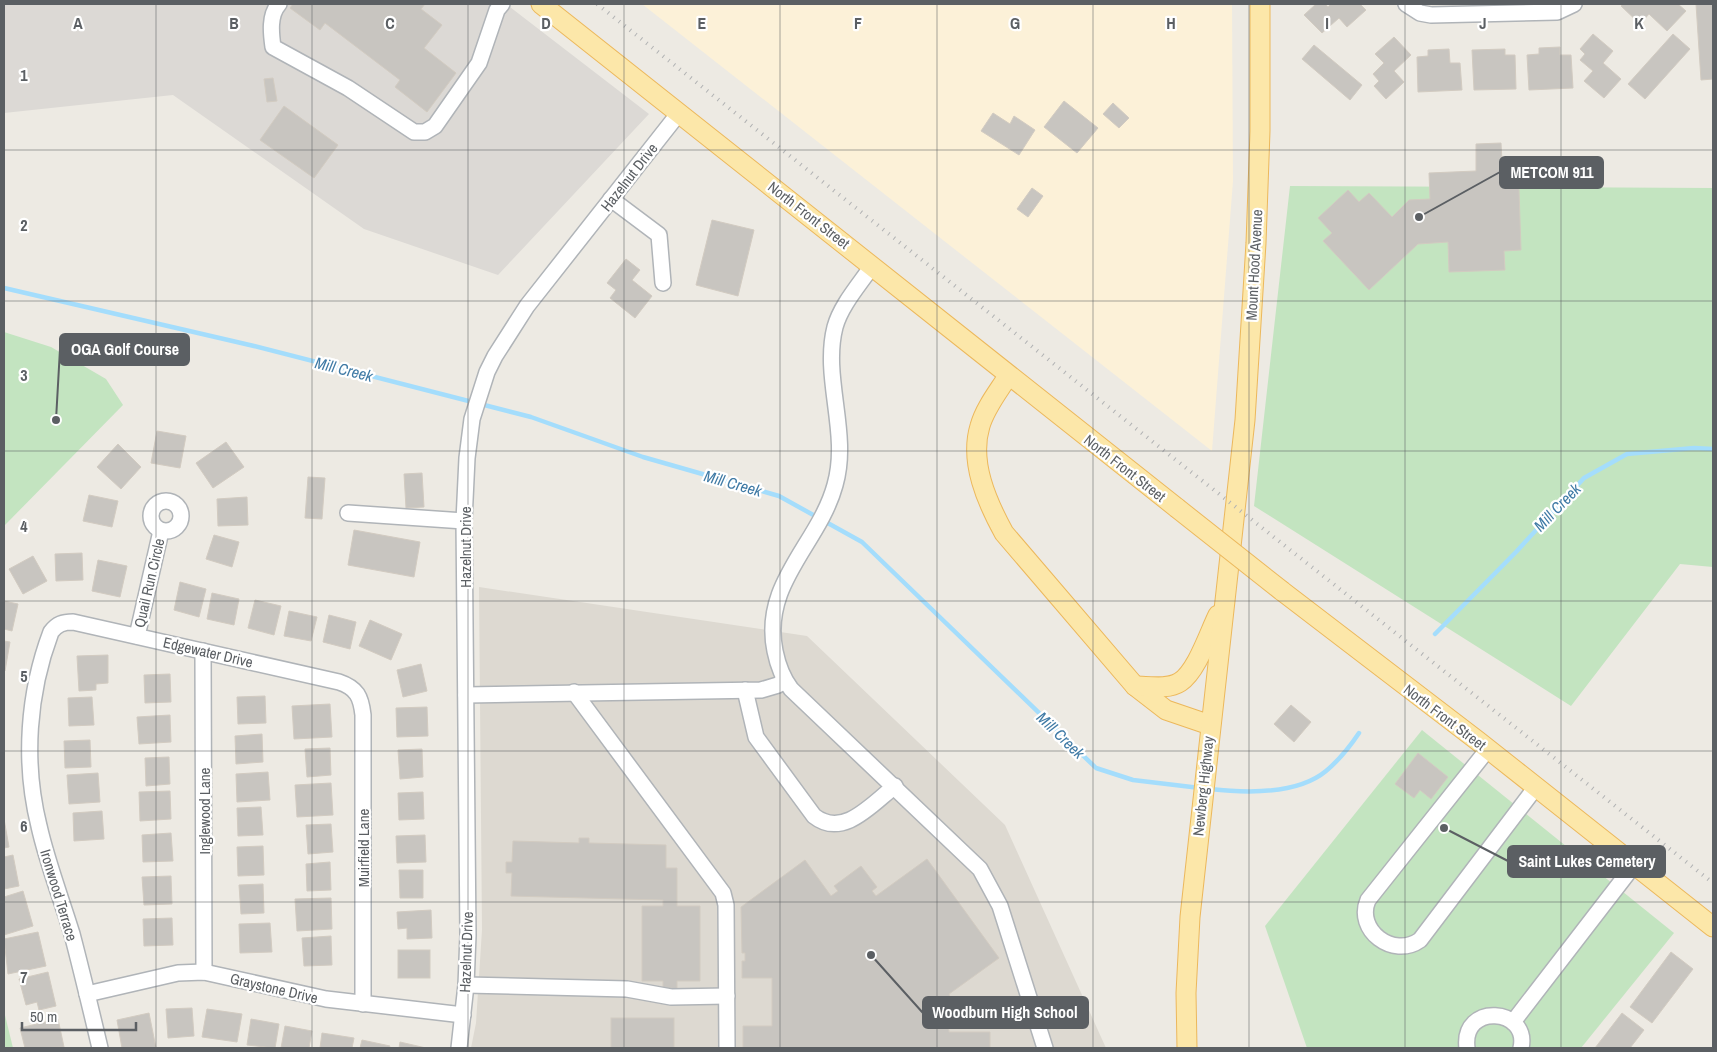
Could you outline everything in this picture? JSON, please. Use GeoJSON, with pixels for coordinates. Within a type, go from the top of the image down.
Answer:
{"type":"FeatureCollection","features":[{"type":"Feature","properties":{"kind":"main road","name":"North Front Street"},"geometry":{"type":"LineString","coordinates":[[541,4],[1008,376],[1282,591],[1488,749],[1713,927]]}},
{"type":"Feature","properties":{"kind":"main road","name":"Mount Hood Avenue"},"geometry":{"type":"LineString","coordinates":[[1235,525],[1245,420],[1256,244],[1260,131],[1257,6]]}},
{"type":"Feature","properties":{"kind":"main road"},"geometry":{"type":"LineString","coordinates":[[1008,376],[985,414],[977,437],[979,468],[991,507],[1012,544],[1135,686],[1166,710],[1210,725]]}},
{"type":"Feature","properties":{"kind":"main road","name":"Newberg Highway"},"geometry":{"type":"LineString","coordinates":[[1186,1048],[1189,933],[1210,725],[1235,525]]}},
{"type":"Feature","properties":{"kind":"main road"},"geometry":{"type":"LineString","coordinates":[[1135,686],[1171,685],[1180,682],[1187,676],[1201,652],[1226,597]]}},
{"type":"Feature","properties":{"kind":"street"},"geometry":{"type":"LineString","coordinates":[[279,4],[275,8],[271,30],[273,47],[348,88],[414,132],[425,132],[435,126],[479,63],[497,10],[502,4]]}},
{"type":"Feature","properties":{"kind":"street"},"geometry":{"type":"LineString","coordinates":[[1406,4],[1420,13],[1431,16],[1557,12],[1574,4]]}},
{"type":"Feature","properties":{"kind":"street","name":"Hazelnut Drive"},"geometry":{"type":"LineString","coordinates":[[459,1048],[466,985],[468,935],[464,521],[467,458],[472,419],[487,372],[509,331],[679,113]]}},
{"type":"Feature","properties":{"kind":"street"},"geometry":{"type":"LineString","coordinates":[[611,199],[659,235],[663,283]]}},
{"type":"Feature","properties":{"kind":"street"},"geometry":{"type":"LineString","coordinates":[[872,266],[842,310],[833,338],[831,354],[839,459],[835,485],[825,511],[788,574],[773,613],[773,643],[784,680],[967,854],[990,884],[1000,906],[1045,1048]]}},
{"type":"Feature","properties":{"kind":"street"},"geometry":{"type":"LineString","coordinates":[[348,513],[464,521]]}},
{"type":"Feature","properties":{"kind":"street","name":"Quail Run Circle"},"geometry":{"type":"LineString","coordinates":[[137,636],[161,531]]}},
{"type":"Feature","properties":{"kind":"street","name":"Edgewater Drive"},"geometry":{"type":"LineString","coordinates":[[56,625],[73,622],[137,636],[339,682],[350,685],[358,692]]}},
{"type":"Feature","properties":{"kind":"street","name":"Ironwood Terrace"},"geometry":{"type":"LineString","coordinates":[[56,625],[47,642],[35,690],[30,738],[31,780],[39,827],[87,994],[100,1048]]}},
{"type":"Feature","properties":{"kind":"street","name":"Inglewood Lane"},"geometry":{"type":"LineString","coordinates":[[203,651],[204,972]]}},
{"type":"Feature","properties":{"kind":"street"},"geometry":{"type":"LineString","coordinates":[[466,695],[745,690],[769,688],[778,685],[784,680]]}},
{"type":"Feature","properties":{"kind":"street"},"geometry":{"type":"LineString","coordinates":[[745,690],[756,737],[814,816],[820,821],[836,825],[843,824],[895,786]]}},
{"type":"Feature","properties":{"kind":"street","name":"Muirfield Lane"},"geometry":{"type":"LineString","coordinates":[[358,692],[363,715],[364,1004]]}},
{"type":"Feature","properties":{"kind":"street"},"geometry":{"type":"LineString","coordinates":[[574,692],[723,893],[726,905],[727,1048]]}},
{"type":"Feature","properties":{"kind":"street"},"geometry":{"type":"LineString","coordinates":[[1488,749],[1368,900],[1364,915],[1366,922],[1387,944],[1405,948],[1420,940],[1536,787]]}},
{"type":"Feature","properties":{"kind":"street"},"geometry":{"type":"LineString","coordinates":[[1513,1022],[1634,865]]}},
{"type":"Feature","properties":{"kind":"street","name":"Graystone Drive"},"geometry":{"type":"LineString","coordinates":[[87,994],[178,973],[204,972],[310,996],[463,1015]]}},
{"type":"Feature","properties":{"kind":"street"},"geometry":{"type":"LineString","coordinates":[[466,985],[627,989],[671,997],[726,996]]}},
{"type":"Feature","properties":{"kind":"street"},"geometry":{"type":"LineString","coordinates":[[1467,1048],[1466,1040],[1470,1028],[1478,1019],[1490,1015],[1502,1016],[1513,1022],[1520,1033],[1521,1048]]}},
{"type":"Feature","properties":{"kind":"shaded area"},"geometry":{"type":"Polygon","coordinates":[[[4,4],[506,4],[649,114],[498,275],[364,229],[173,95],[4,113],[4,4]]]}},
{"type":"Feature","properties":{"kind":"shaded area"},"geometry":{"type":"Polygon","coordinates":[[[642,4],[1232,4],[1233,181],[1212,451],[642,4]]]}},
{"type":"Feature","properties":{"kind":"shaded area"},"geometry":{"type":"Polygon","coordinates":[[[479,587],[807,636],[1005,825],[1106,1048],[471,1048],[476,1023],[482,930],[479,587]]]}},
{"type":"Feature","properties":{"kind":"green space"},"geometry":{"type":"Polygon","coordinates":[[[1290,186],[1713,188],[1713,567],[1680,564],[1571,706],[1254,506],[1290,186]]]}},
{"type":"Feature","properties":{"kind":"green space"},"geometry":{"type":"Polygon","coordinates":[[[4,332],[51,347],[106,379],[123,405],[4,526],[4,332]]]}},
{"type":"Feature","properties":{"kind":"green space"},"geometry":{"type":"Polygon","coordinates":[[[1422,730],[1674,933],[1581,1048],[1307,1048],[1265,926],[1422,730]]]}},
{"type":"Feature","properties":{"kind":"green space"},"geometry":{"type":"Polygon","coordinates":[[[4,1011],[13,1048],[4,1048],[4,1011]]]}},
{"type":"Feature","properties":{"kind":"building"},"geometry":{"type":"Polygon","coordinates":[[[293,4],[425,4],[421,9],[442,25],[424,48],[456,73],[427,112],[395,87],[400,80],[325,23],[320,30],[290,8],[293,4]]]}},
{"type":"Feature","properties":{"kind":"building"},"geometry":{"type":"Polygon","coordinates":[[[1316,4],[1325,4],[1328,7],[1331,4],[1360,4],[1366,10],[1347,27],[1339,18],[1322,33],[1304,15],[1316,4]]]}},
{"type":"Feature","properties":{"kind":"building"},"geometry":{"type":"Polygon","coordinates":[[[1623,4],[1678,4],[1686,11],[1667,31],[1649,14],[1640,24],[1621,6],[1623,4]]]}},
{"type":"Feature","properties":{"kind":"building"},"geometry":{"type":"Polygon","coordinates":[[[1696,4],[1713,4],[1713,79],[1701,80],[1696,4]]]}},
{"type":"Feature","properties":{"kind":"building"},"geometry":{"type":"Polygon","coordinates":[[[1593,34],[1613,51],[1603,63],[1621,79],[1604,98],[1584,81],[1593,71],[1580,60],[1585,54],[1580,49],[1593,34]]]}},
{"type":"Feature","properties":{"kind":"building"},"geometry":{"type":"Polygon","coordinates":[[[1673,34],[1690,49],[1645,99],[1628,84],[1673,34]]]}},
{"type":"Feature","properties":{"kind":"building"},"geometry":{"type":"Polygon","coordinates":[[[1394,37],[1411,55],[1394,71],[1404,82],[1386,99],[1374,86],[1379,81],[1373,74],[1384,63],[1375,54],[1394,37]]]}},
{"type":"Feature","properties":{"kind":"building"},"geometry":{"type":"Polygon","coordinates":[[[1314,45],[1362,85],[1350,100],[1302,59],[1314,45]]]}},
{"type":"Feature","properties":{"kind":"building"},"geometry":{"type":"Polygon","coordinates":[[[1560,47],[1560,55],[1571,55],[1573,88],[1529,90],[1527,55],[1539,54],[1539,48],[1560,47]]]}},
{"type":"Feature","properties":{"kind":"building"},"geometry":{"type":"Polygon","coordinates":[[[1449,49],[1450,63],[1460,63],[1462,90],[1418,92],[1417,57],[1428,56],[1428,50],[1449,49]]]}},
{"type":"Feature","properties":{"kind":"building"},"geometry":{"type":"Polygon","coordinates":[[[1505,49],[1505,55],[1515,55],[1516,89],[1474,90],[1472,50],[1505,49]]]}},
{"type":"Feature","properties":{"kind":"building"},"geometry":{"type":"Polygon","coordinates":[[[273,78],[277,101],[267,102],[264,79],[273,78]]]}},
{"type":"Feature","properties":{"kind":"building"},"geometry":{"type":"Polygon","coordinates":[[[1064,101],[1098,128],[1077,153],[1044,127],[1064,101]]]}},
{"type":"Feature","properties":{"kind":"building"},"geometry":{"type":"Polygon","coordinates":[[[1113,103],[1129,118],[1119,128],[1103,114],[1113,103]]]}},
{"type":"Feature","properties":{"kind":"building"},"geometry":{"type":"Polygon","coordinates":[[[284,106],[338,145],[314,178],[260,140],[284,106]]]}},
{"type":"Feature","properties":{"kind":"building"},"geometry":{"type":"Polygon","coordinates":[[[993,113],[1010,124],[1014,116],[1035,130],[1019,155],[981,131],[993,113]]]}},
{"type":"Feature","properties":{"kind":"building"},"geometry":{"type":"Polygon","coordinates":[[[1501,143],[1502,161],[1518,160],[1521,250],[1504,251],[1505,270],[1449,272],[1448,242],[1418,244],[1369,290],[1323,241],[1332,233],[1318,218],[1348,190],[1359,202],[1369,193],[1392,217],[1409,200],[1430,199],[1429,173],[1476,171],[1476,144],[1501,143]]]}},
{"type":"Feature","properties":{"kind":"building"},"geometry":{"type":"Polygon","coordinates":[[[1032,188],[1043,196],[1028,217],[1017,209],[1032,188]]]}},
{"type":"Feature","properties":{"kind":"building"},"geometry":{"type":"Polygon","coordinates":[[[712,220],[754,230],[738,296],[696,285],[712,220]]]}},
{"type":"Feature","properties":{"kind":"building"},"geometry":{"type":"Polygon","coordinates":[[[626,259],[640,270],[632,280],[652,296],[635,318],[610,298],[616,290],[607,283],[626,259]]]}},
{"type":"Feature","properties":{"kind":"building"},"geometry":{"type":"Polygon","coordinates":[[[157,431],[186,436],[180,468],[151,463],[157,431]]]}},
{"type":"Feature","properties":{"kind":"building"},"geometry":{"type":"Polygon","coordinates":[[[226,442],[244,467],[213,488],[196,463],[226,442]]]}},
{"type":"Feature","properties":{"kind":"building"},"geometry":{"type":"Polygon","coordinates":[[[118,444],[141,467],[121,489],[97,467],[118,444]]]}},
{"type":"Feature","properties":{"kind":"building"},"geometry":{"type":"Polygon","coordinates":[[[422,473],[424,507],[406,508],[404,474],[422,473]]]}},
{"type":"Feature","properties":{"kind":"building"},"geometry":{"type":"Polygon","coordinates":[[[308,477],[325,478],[322,519],[305,518],[308,477]]]}},
{"type":"Feature","properties":{"kind":"building"},"geometry":{"type":"Polygon","coordinates":[[[89,495],[118,501],[112,527],[83,521],[89,495]]]}},
{"type":"Feature","properties":{"kind":"building"},"geometry":{"type":"Polygon","coordinates":[[[247,497],[248,525],[218,526],[217,499],[247,497]]]}},
{"type":"Feature","properties":{"kind":"building"},"geometry":{"type":"Polygon","coordinates":[[[354,530],[420,542],[414,577],[348,565],[354,530]]]}},
{"type":"Feature","properties":{"kind":"building"},"geometry":{"type":"Polygon","coordinates":[[[214,535],[239,542],[232,567],[206,559],[214,535]]]}},
{"type":"Feature","properties":{"kind":"building"},"geometry":{"type":"Polygon","coordinates":[[[82,553],[83,580],[56,581],[55,554],[82,553]]]}},
{"type":"Feature","properties":{"kind":"building"},"geometry":{"type":"Polygon","coordinates":[[[33,556],[47,581],[23,594],[9,569],[33,556]]]}},
{"type":"Feature","properties":{"kind":"building"},"geometry":{"type":"Polygon","coordinates":[[[98,560],[127,566],[120,597],[92,591],[98,560]]]}},
{"type":"Feature","properties":{"kind":"building"},"geometry":{"type":"Polygon","coordinates":[[[180,582],[206,589],[199,617],[174,610],[180,582]]]}},
{"type":"Feature","properties":{"kind":"building"},"geometry":{"type":"Polygon","coordinates":[[[212,593],[239,599],[234,625],[207,619],[212,593]]]}},
{"type":"Feature","properties":{"kind":"building"},"geometry":{"type":"Polygon","coordinates":[[[255,600],[281,606],[274,635],[248,628],[255,600]]]}},
{"type":"Feature","properties":{"kind":"building"},"geometry":{"type":"Polygon","coordinates":[[[4,601],[18,604],[12,631],[4,629],[4,601]]]}},
{"type":"Feature","properties":{"kind":"building"},"geometry":{"type":"Polygon","coordinates":[[[289,611],[317,617],[311,641],[284,636],[289,611]]]}},
{"type":"Feature","properties":{"kind":"building"},"geometry":{"type":"Polygon","coordinates":[[[329,615],[356,622],[350,649],[323,642],[329,615]]]}},
{"type":"Feature","properties":{"kind":"building"},"geometry":{"type":"Polygon","coordinates":[[[370,620],[402,634],[391,660],[359,646],[370,620]]]}},
{"type":"Feature","properties":{"kind":"building"},"geometry":{"type":"Polygon","coordinates":[[[4,641],[10,642],[5,671],[4,671],[4,641]]]}},
{"type":"Feature","properties":{"kind":"building"},"geometry":{"type":"Polygon","coordinates":[[[108,655],[108,683],[96,684],[96,690],[79,691],[77,656],[108,655]]]}},
{"type":"Feature","properties":{"kind":"building"},"geometry":{"type":"Polygon","coordinates":[[[421,664],[427,691],[403,697],[397,670],[421,664]]]}},
{"type":"Feature","properties":{"kind":"building"},"geometry":{"type":"Polygon","coordinates":[[[170,674],[171,702],[145,703],[144,675],[170,674]]]}},
{"type":"Feature","properties":{"kind":"building"},"geometry":{"type":"Polygon","coordinates":[[[265,696],[266,723],[238,724],[237,697],[265,696]]]}},
{"type":"Feature","properties":{"kind":"building"},"geometry":{"type":"Polygon","coordinates":[[[92,697],[94,725],[69,726],[68,698],[92,697]]]}},
{"type":"Feature","properties":{"kind":"building"},"geometry":{"type":"Polygon","coordinates":[[[330,704],[332,737],[294,739],[292,706],[330,704]]]}},
{"type":"Feature","properties":{"kind":"building"},"geometry":{"type":"Polygon","coordinates":[[[1291,705],[1311,722],[1294,742],[1274,724],[1291,705]]]}},
{"type":"Feature","properties":{"kind":"building"},"geometry":{"type":"Polygon","coordinates":[[[427,707],[428,736],[397,737],[396,708],[427,707]]]}},
{"type":"Feature","properties":{"kind":"building"},"geometry":{"type":"Polygon","coordinates":[[[170,715],[171,742],[139,744],[137,717],[170,715]]]}},
{"type":"Feature","properties":{"kind":"building"},"geometry":{"type":"Polygon","coordinates":[[[262,734],[263,762],[236,764],[235,736],[262,734]]]}},
{"type":"Feature","properties":{"kind":"building"},"geometry":{"type":"Polygon","coordinates":[[[90,740],[91,767],[65,768],[64,741],[90,740]]]}},
{"type":"Feature","properties":{"kind":"building"},"geometry":{"type":"Polygon","coordinates":[[[330,748],[331,775],[307,777],[305,749],[330,748]]]}},
{"type":"Feature","properties":{"kind":"building"},"geometry":{"type":"Polygon","coordinates":[[[422,749],[423,777],[400,779],[398,750],[422,749]]]}},
{"type":"Feature","properties":{"kind":"building"},"geometry":{"type":"Polygon","coordinates":[[[1418,753],[1448,777],[1431,799],[1420,790],[1414,798],[1395,784],[1418,753]]]}},
{"type":"Feature","properties":{"kind":"building"},"geometry":{"type":"Polygon","coordinates":[[[169,757],[170,784],[146,786],[145,758],[169,757]]]}},
{"type":"Feature","properties":{"kind":"building"},"geometry":{"type":"Polygon","coordinates":[[[268,772],[270,800],[237,802],[236,774],[268,772]]]}},
{"type":"Feature","properties":{"kind":"building"},"geometry":{"type":"Polygon","coordinates":[[[98,773],[100,802],[69,804],[67,775],[98,773]]]}},
{"type":"Feature","properties":{"kind":"building"},"geometry":{"type":"Polygon","coordinates":[[[331,783],[333,815],[297,817],[295,785],[331,783]]]}},
{"type":"Feature","properties":{"kind":"building"},"geometry":{"type":"Polygon","coordinates":[[[170,791],[171,819],[140,821],[139,792],[170,791]]]}},
{"type":"Feature","properties":{"kind":"building"},"geometry":{"type":"Polygon","coordinates":[[[423,792],[424,819],[399,820],[398,793],[423,792]]]}},
{"type":"Feature","properties":{"kind":"building"},"geometry":{"type":"Polygon","coordinates":[[[261,807],[263,835],[238,836],[237,808],[261,807]]]}},
{"type":"Feature","properties":{"kind":"building"},"geometry":{"type":"Polygon","coordinates":[[[102,811],[104,839],[74,841],[73,813],[102,811]]]}},
{"type":"Feature","properties":{"kind":"building"},"geometry":{"type":"Polygon","coordinates":[[[4,819],[9,847],[4,848],[4,819]]]}},
{"type":"Feature","properties":{"kind":"building"},"geometry":{"type":"Polygon","coordinates":[[[331,824],[333,852],[308,854],[306,825],[331,824]]]}},
{"type":"Feature","properties":{"kind":"building"},"geometry":{"type":"Polygon","coordinates":[[[171,833],[173,861],[143,862],[142,835],[171,833]]]}},
{"type":"Feature","properties":{"kind":"building"},"geometry":{"type":"Polygon","coordinates":[[[425,835],[426,862],[397,863],[396,836],[425,835]]]}},
{"type":"Feature","properties":{"kind":"building"},"geometry":{"type":"Polygon","coordinates":[[[579,838],[589,838],[589,843],[666,845],[666,868],[677,868],[677,906],[700,906],[700,981],[677,981],[677,989],[663,989],[663,981],[642,981],[642,906],[663,906],[663,900],[511,896],[512,873],[506,873],[506,862],[512,862],[513,841],[579,843],[579,838]]]}},
{"type":"Feature","properties":{"kind":"building"},"geometry":{"type":"Polygon","coordinates":[[[263,846],[264,875],[238,876],[237,847],[263,846]]]}},
{"type":"Feature","properties":{"kind":"building"},"geometry":{"type":"Polygon","coordinates":[[[13,855],[19,886],[4,889],[4,857],[13,855]]]}},
{"type":"Feature","properties":{"kind":"building"},"geometry":{"type":"Polygon","coordinates":[[[927,859],[999,958],[949,994],[951,1000],[948,1004],[955,1014],[948,1019],[949,1032],[990,1032],[990,1048],[743,1048],[743,1026],[772,1026],[772,978],[742,978],[742,961],[745,961],[745,953],[742,953],[741,907],[805,860],[831,896],[838,891],[834,886],[861,866],[877,887],[872,891],[876,896],[927,859]]]}},
{"type":"Feature","properties":{"kind":"building"},"geometry":{"type":"Polygon","coordinates":[[[330,862],[331,890],[307,891],[306,864],[330,862]]]}},
{"type":"Feature","properties":{"kind":"building"},"geometry":{"type":"Polygon","coordinates":[[[399,870],[423,870],[423,898],[400,898],[399,870]]]}},
{"type":"Feature","properties":{"kind":"building"},"geometry":{"type":"Polygon","coordinates":[[[171,876],[172,904],[144,905],[142,877],[171,876]]]}},
{"type":"Feature","properties":{"kind":"building"},"geometry":{"type":"Polygon","coordinates":[[[263,884],[264,913],[241,914],[239,885],[263,884]]]}},
{"type":"Feature","properties":{"kind":"building"},"geometry":{"type":"Polygon","coordinates":[[[23,891],[33,926],[4,935],[4,897],[23,891]]]}},
{"type":"Feature","properties":{"kind":"building"},"geometry":{"type":"Polygon","coordinates":[[[331,898],[332,929],[297,931],[295,899],[331,898]]]}},
{"type":"Feature","properties":{"kind":"building"},"geometry":{"type":"Polygon","coordinates":[[[431,910],[432,938],[407,939],[407,928],[398,929],[397,912],[431,910]]]}},
{"type":"Feature","properties":{"kind":"building"},"geometry":{"type":"Polygon","coordinates":[[[172,918],[173,945],[144,946],[143,919],[172,918]]]}},
{"type":"Feature","properties":{"kind":"building"},"geometry":{"type":"Polygon","coordinates":[[[270,923],[272,952],[240,953],[239,924],[270,923]]]}},
{"type":"Feature","properties":{"kind":"building"},"geometry":{"type":"Polygon","coordinates":[[[38,932],[46,966],[8,974],[4,939],[38,932]]]}},
{"type":"Feature","properties":{"kind":"building"},"geometry":{"type":"Polygon","coordinates":[[[331,936],[332,965],[304,966],[302,938],[331,936]]]}},
{"type":"Feature","properties":{"kind":"building"},"geometry":{"type":"Polygon","coordinates":[[[398,950],[430,950],[430,978],[398,978],[398,950]]]}},
{"type":"Feature","properties":{"kind":"building"},"geometry":{"type":"Polygon","coordinates":[[[1671,952],[1693,969],[1652,1023],[1630,1007],[1671,952]]]}},
{"type":"Feature","properties":{"kind":"building"},"geometry":{"type":"Polygon","coordinates":[[[48,972],[56,1006],[39,1010],[37,1002],[26,1005],[19,979],[48,972]]]}},
{"type":"Feature","properties":{"kind":"building"},"geometry":{"type":"Polygon","coordinates":[[[192,1008],[194,1036],[168,1038],[166,1009],[192,1008]]]}},
{"type":"Feature","properties":{"kind":"building"},"geometry":{"type":"Polygon","coordinates":[[[207,1009],[242,1014],[237,1042],[202,1037],[207,1009]]]}},
{"type":"Feature","properties":{"kind":"building"},"geometry":{"type":"Polygon","coordinates":[[[149,1013],[156,1048],[122,1048],[117,1020],[149,1013]]]}},
{"type":"Feature","properties":{"kind":"building"},"geometry":{"type":"Polygon","coordinates":[[[1622,1013],[1644,1030],[1630,1048],[1595,1048],[1622,1013]]]}},
{"type":"Feature","properties":{"kind":"building"},"geometry":{"type":"Polygon","coordinates":[[[611,1018],[674,1018],[674,1048],[611,1048],[611,1018]]]}},
{"type":"Feature","properties":{"kind":"building"},"geometry":{"type":"Polygon","coordinates":[[[58,1019],[64,1047],[25,1048],[20,1028],[58,1019]]]}},
{"type":"Feature","properties":{"kind":"building"},"geometry":{"type":"Polygon","coordinates":[[[251,1019],[279,1024],[275,1048],[247,1045],[251,1019]]]}},
{"type":"Feature","properties":{"kind":"building"},"geometry":{"type":"Polygon","coordinates":[[[285,1026],[312,1031],[309,1048],[281,1048],[285,1026]]]}},
{"type":"Feature","properties":{"kind":"building"},"geometry":{"type":"Polygon","coordinates":[[[322,1033],[354,1038],[352,1048],[320,1048],[322,1033]]]}},
{"type":"Feature","properties":{"kind":"building"},"geometry":{"type":"Polygon","coordinates":[[[362,1040],[390,1046],[389,1048],[360,1048],[362,1040]]]}},
{"type":"Feature","properties":{"kind":"building"},"geometry":{"type":"Polygon","coordinates":[[[400,1042],[426,1048],[399,1048],[400,1042]]]}},
{"type":"Feature","properties":{"kind":"waterway","name":"Mill Creek"},"geometry":{"type":"LineString","coordinates":[[4,288],[254,346],[531,417],[643,457],[779,496],[862,542],[1096,768],[1133,780],[1200,788]]}},
{"type":"Feature","properties":{"kind":"waterway","name":"Mill Creek"},"geometry":{"type":"LineString","coordinates":[[1435,634],[1516,552],[1584,478],[1627,454],[1694,448],[1713,449]]}},
{"type":"Feature","properties":{"kind":"waterway","name":"Mill Creek"},"geometry":{"type":"LineString","coordinates":[[1210,789],[1254,791],[1286,788],[1301,784],[1314,779],[1326,771],[1344,753],[1359,733]]}},
{"type":"Feature","properties":{"kind":"railway"},"geometry":{"type":"LineString","coordinates":[[597,4],[1713,883]]}},
{"type":"Feature","properties":{"kind":"place","name":"METCOM 911"},"geometry":{"type":"Point","coordinates":[1419,217]}},
{"type":"Feature","properties":{"kind":"place","name":"OGA Golf Course"},"geometry":{"type":"Point","coordinates":[56,420]}},
{"type":"Feature","properties":{"kind":"place","name":"Saint Lukes Cemetery"},"geometry":{"type":"Point","coordinates":[1444,828]}},
{"type":"Feature","properties":{"kind":"place","name":"Woodburn High School"},"geometry":{"type":"Point","coordinates":[871,955]}}]}
